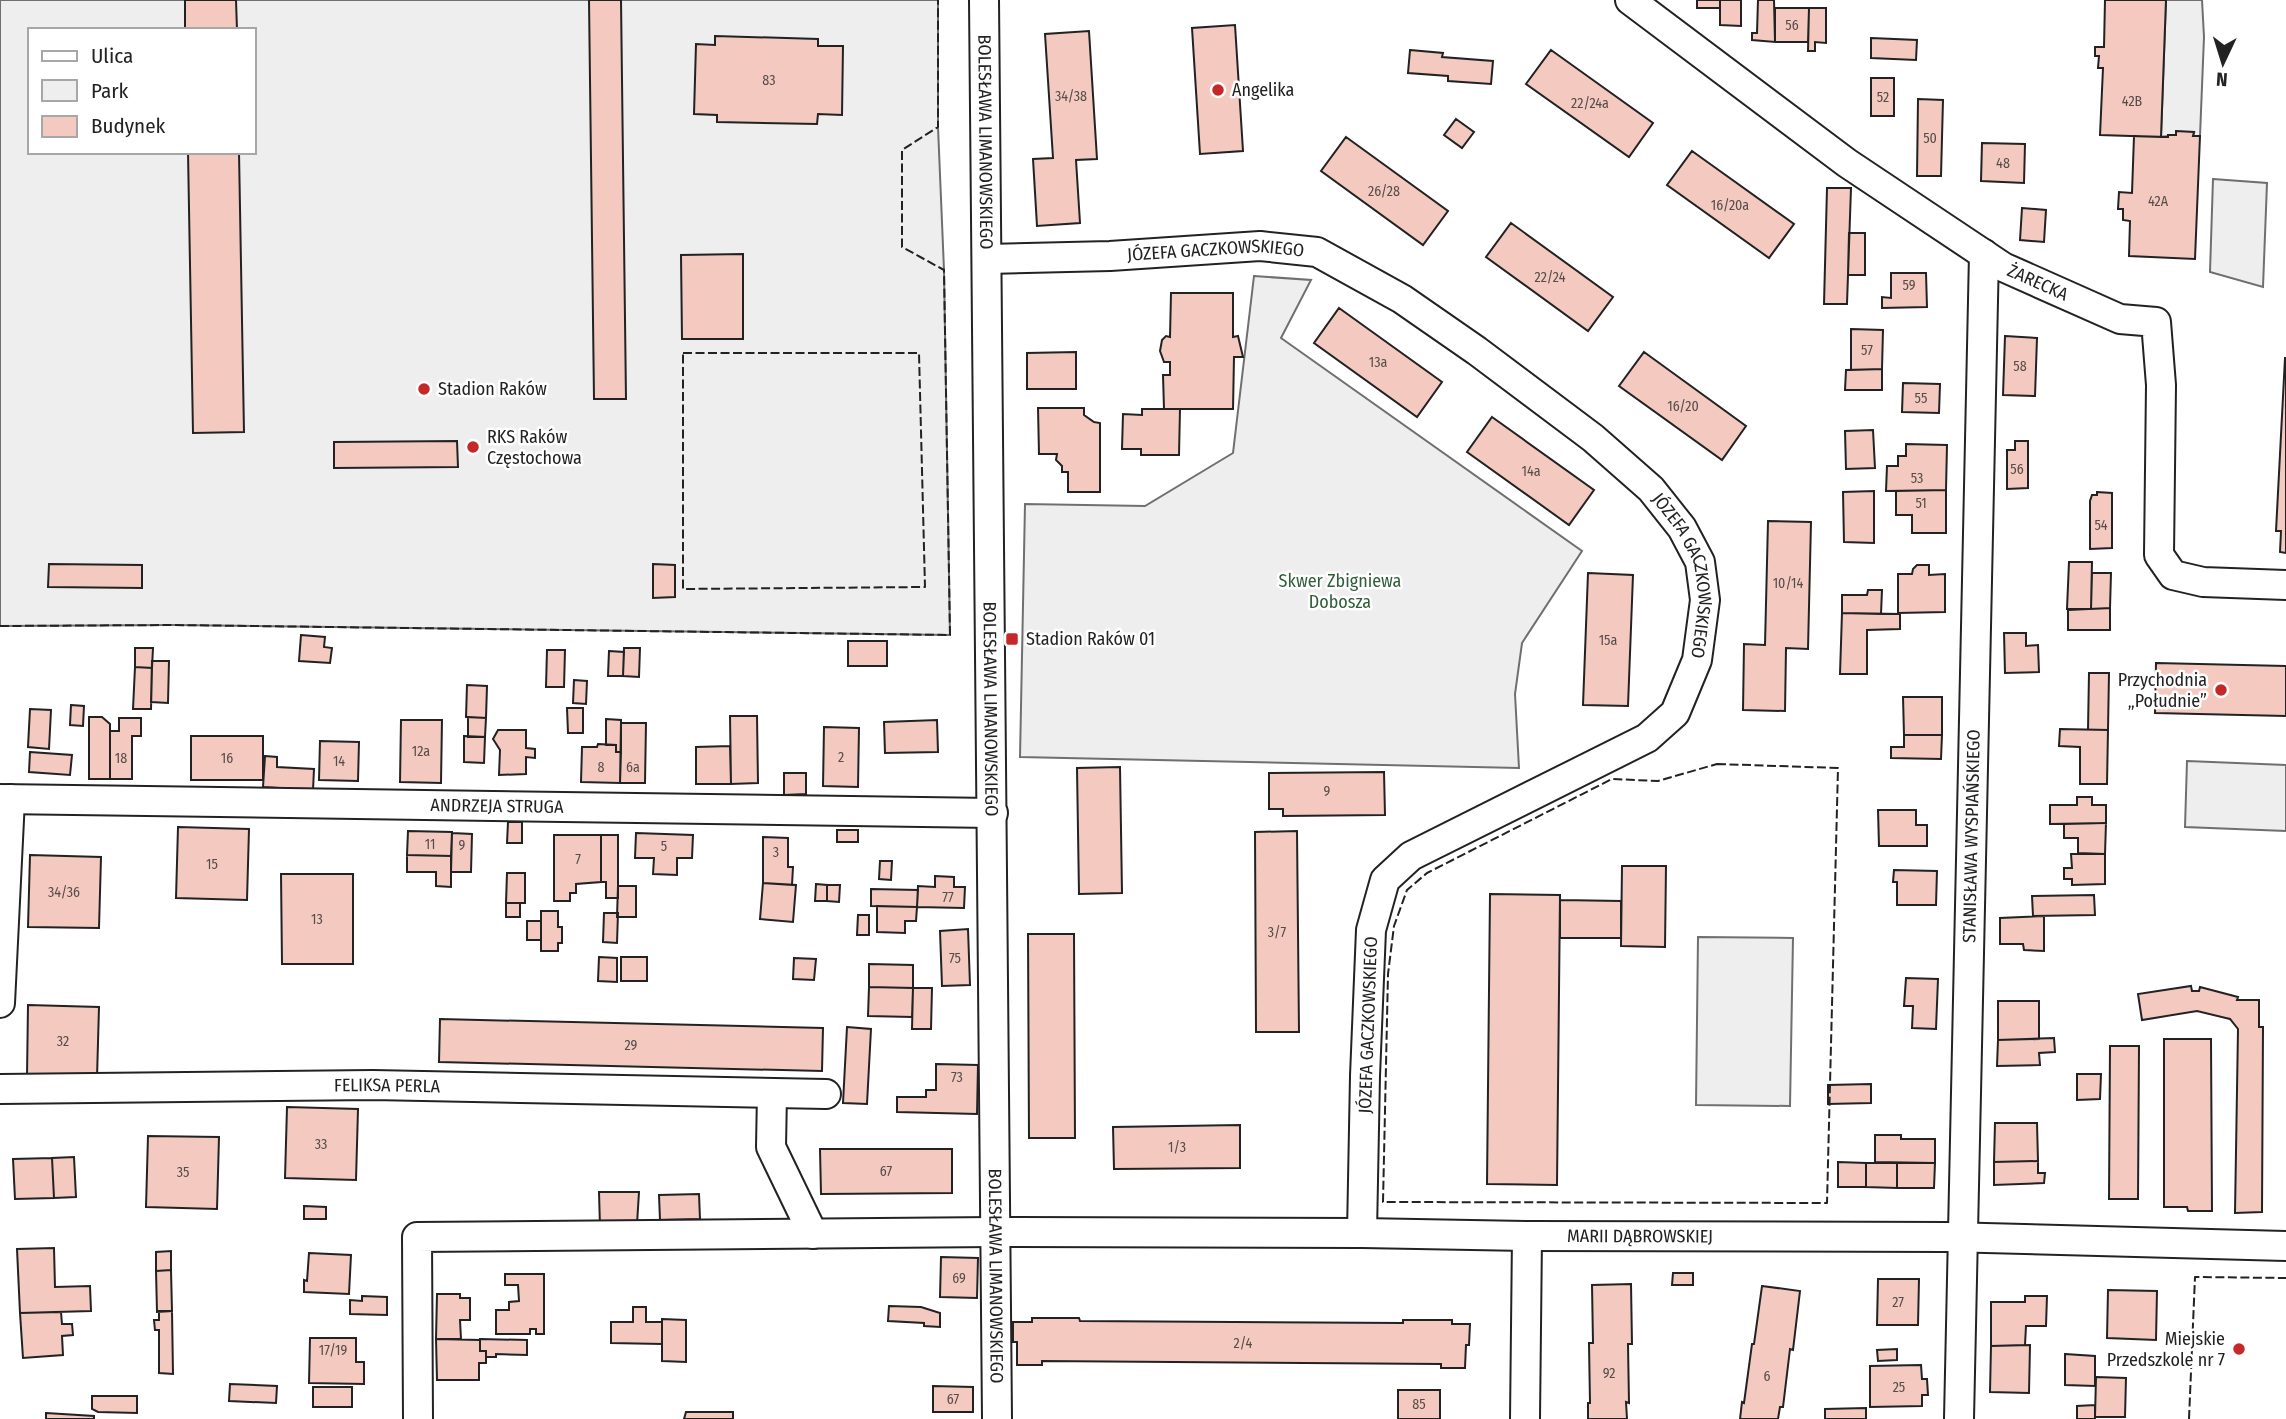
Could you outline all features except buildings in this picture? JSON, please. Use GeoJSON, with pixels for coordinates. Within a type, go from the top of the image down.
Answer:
{"type":"FeatureCollection","features":[{"type":"Feature","properties":{"kind":"street","name":"BOLESŁAWA LIMANOWSKIEGO"},"geometry":{"type":"LineString","coordinates":[[984,0],[998,1419]]}},
{"type":"Feature","properties":{"kind":"street","name":"ŻARECKA"},"geometry":{"type":"LineString","coordinates":[[1630,0],[1847,163],[2003,267],[2120,319],[2156,322],[2161,385],[2159,555],[2173,575],[2203,582],[2286,585]]}},
{"type":"Feature","properties":{"kind":"street","name":"JÓZEFA GACZKOWSKIEGO"},"geometry":{"type":"LineString","coordinates":[[987,259],[1110,256],[1260,246],[1317,252],[1402,299],[1593,438],[1651,489],[1682,527],[1700,562],[1705,600],[1697,660],[1675,713],[1647,738],[1411,856],[1385,880],[1371,930],[1362,1233]]}},
{"type":"Feature","properties":{"kind":"street","name":"STANISŁAWA WYSPIAŃSKIEGO"},"geometry":{"type":"LineString","coordinates":[[1959,1419],[1984,254]]}},
{"type":"Feature","properties":{"kind":"street","name":"ANDRZEJA STRUGA"},"geometry":{"type":"LineString","coordinates":[[5,799],[992,813]]}},
{"type":"Feature","properties":{"kind":"street"},"geometry":{"type":"LineString","coordinates":[[0,1003],[5,799]]}},
{"type":"Feature","properties":{"kind":"street","name":"FELIKSA PERLA"},"geometry":{"type":"LineString","coordinates":[[0,1089],[373,1085],[826,1094]]}},
{"type":"Feature","properties":{"kind":"street"},"geometry":{"type":"LineString","coordinates":[[772,1093],[771,1147],[813,1234]]}},
{"type":"Feature","properties":{"kind":"street","name":"MARII DĄBROWSKIEJ"},"geometry":{"type":"LineString","coordinates":[[995,1232],[1963,1237],[2286,1246]]}},
{"type":"Feature","properties":{"kind":"street"},"geometry":{"type":"LineString","coordinates":[[418,1419],[417,1237],[995,1232]]}},
{"type":"Feature","properties":{"kind":"street"},"geometry":{"type":"LineString","coordinates":[[1525,1419],[1527,1236]]}},
{"type":"Feature","properties":{"kind":"green space","name":"RKS Raków Częstochowa"},"geometry":{"type":"Polygon","coordinates":[[[0,0],[938,0],[938,127],[944,270],[950,635],[174,625],[0,626],[0,0]]]}},
{"type":"Feature","properties":{"kind":"green space"},"geometry":{"type":"Polygon","coordinates":[[[2166,0],[2202,0],[2204,37],[2200,136],[2193,136],[2194,133],[2161,137],[2166,0]]]}},
{"type":"Feature","properties":{"kind":"green space"},"geometry":{"type":"Polygon","coordinates":[[[2213,179],[2267,183],[2263,287],[2210,272],[2213,179]]]}},
{"type":"Feature","properties":{"kind":"green space","name":"Skwer Zbigniewa Dobosza"},"geometry":{"type":"Polygon","coordinates":[[[1254,276],[1311,280],[1281,338],[1582,551],[1522,643],[1515,694],[1519,768],[1020,757],[1025,504],[1145,506],[1233,453],[1254,276]]]}},
{"type":"Feature","properties":{"kind":"green space"},"geometry":{"type":"Polygon","coordinates":[[[2187,761],[2286,765],[2286,831],[2185,827],[2187,761]]]}},
{"type":"Feature","properties":{"kind":"green space"},"geometry":{"type":"Polygon","coordinates":[[[1698,937],[1793,938],[1790,1106],[1696,1105],[1698,937]]]}},
{"type":"Feature","properties":{"kind":"fence"},"geometry":{"type":"LineString","coordinates":[[0,626],[174,625],[950,635],[944,270],[902,247],[902,150],[938,127],[938,0]]}},
{"type":"Feature","properties":{"kind":"fence"},"geometry":{"type":"LineString","coordinates":[[683,353],[919,353],[925,587],[683,589],[683,353]]}},
{"type":"Feature","properties":{"kind":"fence"},"geometry":{"type":"LineString","coordinates":[[1717,764],[1838,768],[1827,1203],[1383,1202],[1388,974],[1394,926],[1407,890],[1427,873],[1612,779],[1658,781],[1717,764]]}},
{"type":"Feature","properties":{"kind":"fence"},"geometry":{"type":"LineString","coordinates":[[2189,1419],[2195,1277],[2286,1278]]}},
{"type":"Feature","properties":{"kind":"place","name":"Angelika"},"geometry":{"type":"Point","coordinates":[1218,90]}},
{"type":"Feature","properties":{"kind":"place","name":"Stadion Raków"},"geometry":{"type":"Point","coordinates":[424,389]}},
{"type":"Feature","properties":{"kind":"place","name":"RKS Raków Częstochowa"},"geometry":{"type":"Point","coordinates":[473,447]}},
{"type":"Feature","properties":{"kind":"place","name":"Stadion Raków 01"},"geometry":{"type":"Point","coordinates":[1012,639]}},
{"type":"Feature","properties":{"kind":"place","name":"Przychodnia „Południe”"},"geometry":{"type":"Point","coordinates":[2221,690]}},
{"type":"Feature","properties":{"kind":"place","name":"Miejskie Przedszkole nr 7"},"geometry":{"type":"Point","coordinates":[2239,1349]}}]}
